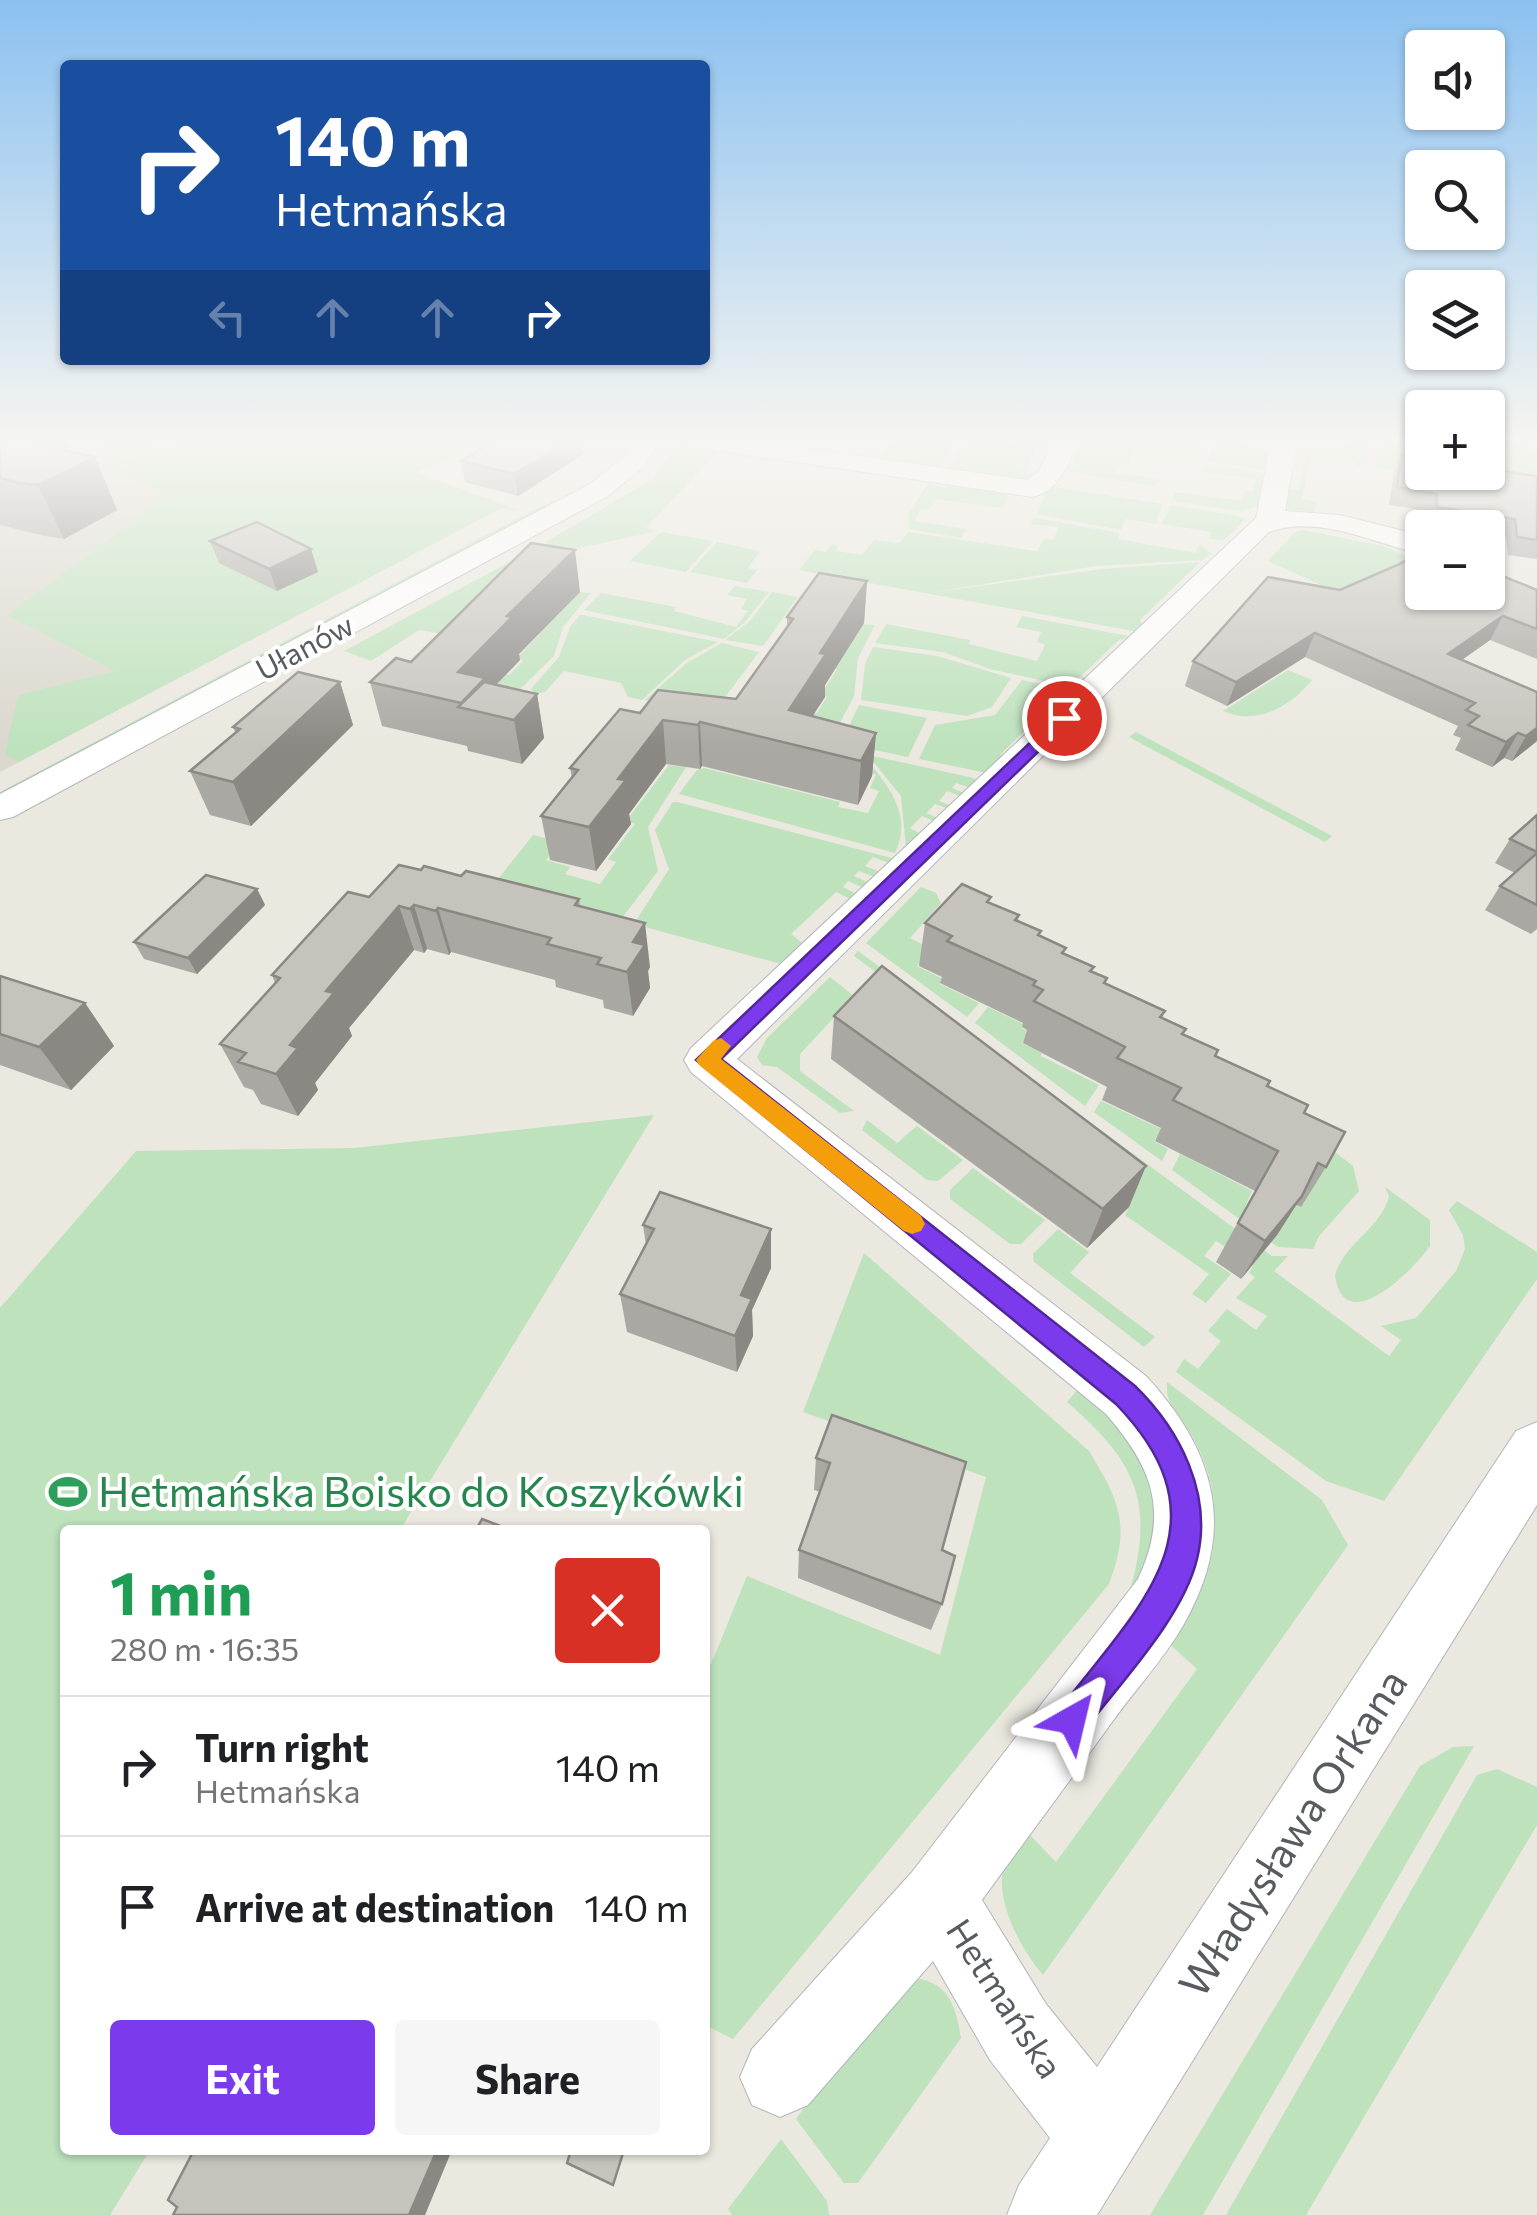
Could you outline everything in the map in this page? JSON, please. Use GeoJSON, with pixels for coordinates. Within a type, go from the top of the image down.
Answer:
{"type":"FeatureCollection","features":[{"type":"Feature","properties":{"kind":"street","name":"Ułanów"},"geometry":{"type":"LineString","coordinates":[[0,809],[499,542]]}},
{"type":"Feature","properties":{"kind":"street","name":"Hetmańska"},"geometry":{"type":"LineString","coordinates":[[1100,2135],[1018,2032],[938,1898],[1161,1602],[1182,1558],[1186,1505],[1179,1478],[1152,1422],[1126,1395],[707,1060],[1244,542]]}},
{"type":"Feature","properties":{"kind":"street","name":"Władysława Orkana"},"geometry":{"type":"LineString","coordinates":[[1049,2215],[1537,1451]]}},
{"type":"Feature","properties":{"kind":"street"},"geometry":{"type":"LineString","coordinates":[[780,2078],[938,1898]]}},
{"type":"Feature","properties":{"kind":"shaded area"},"geometry":{"type":"Polygon","coordinates":[[[0,542],[437,542],[0,772],[0,542]]]}},
{"type":"Feature","properties":{"kind":"green space"},"geometry":{"type":"Polygon","coordinates":[[[105,542],[436,542],[19,762],[5,754],[18,695],[115,671],[7,615],[105,542]]]}},
{"type":"Feature","properties":{"kind":"green space"},"geometry":{"type":"Polygon","coordinates":[[[472,542],[488,542],[0,799],[0,792],[472,542]]]}},
{"type":"Feature","properties":{"kind":"green space"},"geometry":{"type":"Polygon","coordinates":[[[546,542],[605,542],[569,550],[547,546],[546,542]]]}},
{"type":"Feature","properties":{"kind":"green space"},"geometry":{"type":"Polygon","coordinates":[[[650,542],[712,542],[686,572],[630,561],[650,542]]]}},
{"type":"Feature","properties":{"kind":"green space"},"geometry":{"type":"Polygon","coordinates":[[[717,542],[760,551],[748,568],[757,570],[747,583],[690,572],[717,542]]]}},
{"type":"Feature","properties":{"kind":"green space"},"geometry":{"type":"Polygon","coordinates":[[[872,542],[978,542],[1037,551],[1042,542],[1137,542],[1196,553],[1199,545],[1211,553],[1203,560],[1096,566],[929,593],[1102,569],[1200,562],[1140,620],[1143,626],[1139,632],[799,570],[815,550],[826,552],[832,544],[838,545],[836,551],[862,555],[872,542]]]}},
{"type":"Feature","properties":{"kind":"green space"},"geometry":{"type":"Polygon","coordinates":[[[1285,542],[1364,542],[1405,556],[1405,571],[1345,596],[1268,561],[1285,542]]]}},
{"type":"Feature","properties":{"kind":"green space"},"geometry":{"type":"Polygon","coordinates":[[[532,550],[452,636],[419,630],[371,661],[344,651],[532,550]]]}},
{"type":"Feature","properties":{"kind":"green space"},"geometry":{"type":"Polygon","coordinates":[[[735,586],[769,592],[745,622],[724,639],[584,610],[601,593],[676,607],[674,611],[736,627],[748,611],[741,609],[747,599],[727,595],[735,586]]]}},
{"type":"Feature","properties":{"kind":"green space"},"geometry":{"type":"Polygon","coordinates":[[[574,592],[591,593],[563,627],[554,656],[516,693],[436,676],[479,668],[509,675],[523,661],[517,658],[540,634],[535,632],[574,592]]]}},
{"type":"Feature","properties":{"kind":"green space"},"geometry":{"type":"Polygon","coordinates":[[[772,592],[798,597],[763,646],[725,640],[750,621],[772,592]]]}},
{"type":"Feature","properties":{"kind":"green space"},"geometry":{"type":"Polygon","coordinates":[[[580,615],[718,642],[685,660],[642,700],[628,697],[621,683],[564,671],[545,692],[536,694],[531,689],[559,657],[570,627],[580,615]]]}},
{"type":"Feature","properties":{"kind":"green space"},"geometry":{"type":"Polygon","coordinates":[[[1022,616],[1134,637],[1119,640],[1078,679],[1081,689],[990,669],[943,652],[875,643],[886,624],[970,640],[969,644],[1037,661],[1045,645],[1037,642],[1041,632],[1016,627],[1022,616]]]}},
{"type":"Feature","properties":{"kind":"green space"},"geometry":{"type":"Polygon","coordinates":[[[859,624],[875,625],[858,658],[854,696],[832,738],[723,715],[751,677],[765,681],[784,705],[817,713],[827,697],[821,695],[837,669],[830,667],[859,624]]]}},
{"type":"Feature","properties":{"kind":"green space"},"geometry":{"type":"Polygon","coordinates":[[[722,643],[759,652],[713,713],[645,700],[688,662],[722,643]]]}},
{"type":"Feature","properties":{"kind":"green space"},"geometry":{"type":"Polygon","coordinates":[[[873,647],[937,656],[1011,678],[992,707],[967,716],[861,700],[865,664],[873,647]]]}},
{"type":"Feature","properties":{"kind":"green space"},"geometry":{"type":"Polygon","coordinates":[[[1288,670],[1312,680],[1283,706],[1248,716],[1223,711],[1288,670]]]}},
{"type":"Feature","properties":{"kind":"green space"},"geometry":{"type":"Polygon","coordinates":[[[1022,680],[1078,692],[1059,707],[1048,708],[1001,754],[1003,761],[987,773],[919,759],[935,725],[995,715],[1022,680]]]}},
{"type":"Feature","properties":{"kind":"green space"},"geometry":{"type":"Polygon","coordinates":[[[859,705],[927,718],[908,757],[841,743],[859,705]]]}},
{"type":"Feature","properties":{"kind":"green space"},"geometry":{"type":"Polygon","coordinates":[[[1136,732],[1332,836],[1325,842],[1129,737],[1136,732]]]}},
{"type":"Feature","properties":{"kind":"green space"},"geometry":{"type":"Polygon","coordinates":[[[862,754],[895,799],[901,825],[895,853],[679,794],[697,770],[704,768],[840,802],[838,807],[868,813],[879,791],[870,788],[876,775],[852,769],[862,754]]]}},
{"type":"Feature","properties":{"kind":"green space"},"geometry":{"type":"Polygon","coordinates":[[[868,755],[974,778],[982,785],[977,790],[956,783],[952,788],[971,796],[968,799],[947,791],[939,801],[957,808],[955,811],[935,804],[926,813],[944,821],[941,824],[922,816],[910,828],[919,833],[906,847],[901,796],[868,755]]]}},
{"type":"Feature","properties":{"kind":"green space"},"geometry":{"type":"Polygon","coordinates":[[[669,765],[686,767],[648,827],[658,871],[622,918],[494,884],[533,835],[560,842],[546,860],[570,867],[565,874],[600,884],[616,862],[608,859],[635,824],[626,821],[669,765]]]}},
{"type":"Feature","properties":{"kind":"green space"},"geometry":{"type":"Polygon","coordinates":[[[673,802],[903,861],[898,866],[873,857],[865,866],[888,875],[882,880],[859,871],[854,876],[876,886],[871,891],[848,881],[843,887],[864,898],[858,903],[836,892],[791,934],[811,950],[792,967],[634,924],[669,869],[655,830],[673,802]]]}},
{"type":"Feature","properties":{"kind":"green space"},"geometry":{"type":"Polygon","coordinates":[[[921,887],[936,893],[941,903],[910,938],[931,949],[917,966],[943,979],[940,984],[979,1003],[967,1017],[866,943],[921,887]]]}},
{"type":"Feature","properties":{"kind":"green space"},"geometry":{"type":"Polygon","coordinates":[[[858,951],[1272,1256],[1288,1256],[1274,1271],[1389,1356],[1401,1340],[1381,1326],[1416,1318],[1456,1271],[1465,1249],[1463,1235],[1449,1210],[1457,1201],[1537,1252],[1537,1279],[1384,1501],[1326,1481],[1176,1372],[1184,1359],[1198,1369],[1221,1341],[1208,1331],[1227,1309],[1256,1330],[1267,1316],[1236,1298],[1255,1277],[1249,1273],[1253,1266],[1216,1241],[1204,1256],[1231,1274],[1206,1303],[1192,1294],[1209,1274],[1125,1215],[1129,1207],[1013,1116],[922,1006],[854,956],[858,951]]]}},
{"type":"Feature","properties":{"kind":"green space"},"geometry":{"type":"Polygon","coordinates":[[[830,977],[854,996],[800,1054],[800,1071],[854,1111],[840,1113],[777,1067],[762,1065],[757,1057],[767,1038],[830,977]]]}},
{"type":"Feature","properties":{"kind":"green space"},"geometry":{"type":"Polygon","coordinates":[[[988,1007],[1023,1024],[1021,1028],[1030,1032],[1022,1043],[1099,1085],[1085,1106],[975,1023],[988,1007]]]}},
{"type":"Feature","properties":{"kind":"green space"},"geometry":{"type":"Polygon","coordinates":[[[1101,1101],[1161,1129],[1154,1141],[1168,1149],[1162,1161],[1094,1112],[1101,1101]]]}},
{"type":"Feature","properties":{"kind":"green space"},"geometry":{"type":"Polygon","coordinates":[[[654,1115],[403,1525],[60,1525],[60,2155],[147,2155],[110,2215],[0,2215],[0,1308],[136,1151],[354,1148],[654,1115]]]}},
{"type":"Feature","properties":{"kind":"green space"},"geometry":{"type":"Polygon","coordinates":[[[867,1120],[897,1143],[917,1126],[963,1160],[938,1181],[927,1180],[862,1130],[867,1120]]]}},
{"type":"Feature","properties":{"kind":"green space"},"geometry":{"type":"Polygon","coordinates":[[[1331,1149],[1353,1166],[1359,1191],[1319,1236],[1313,1249],[1278,1247],[1172,1170],[1180,1154],[1252,1191],[1245,1207],[1281,1225],[1293,1203],[1300,1207],[1331,1149]]]}},
{"type":"Feature","properties":{"kind":"green space"},"geometry":{"type":"Polygon","coordinates":[[[973,1168],[1045,1220],[1021,1244],[1010,1244],[950,1199],[950,1190],[973,1168]]]}},
{"type":"Feature","properties":{"kind":"green space"},"geometry":{"type":"Polygon","coordinates":[[[1385,1187],[1430,1220],[1430,1246],[1380,1294],[1365,1301],[1352,1301],[1341,1294],[1335,1275],[1347,1253],[1385,1208],[1389,1196],[1385,1187]]]}},
{"type":"Feature","properties":{"kind":"green space"},"geometry":{"type":"Polygon","coordinates":[[[1058,1229],[1089,1252],[1070,1273],[1155,1337],[1144,1347],[1034,1262],[1033,1254],[1058,1229]]]}},
{"type":"Feature","properties":{"kind":"green space"},"geometry":{"type":"Polygon","coordinates":[[[864,1253],[1089,1451],[1115,1500],[1120,1546],[1109,1584],[733,2039],[710,2028],[710,1667],[747,1576],[940,1655],[986,1477],[803,1412],[864,1253]]]}},
{"type":"Feature","properties":{"kind":"green space"},"geometry":{"type":"Polygon","coordinates":[[[1084,1382],[1143,1443],[1161,1536],[1128,1598],[1140,1537],[1140,1512],[1126,1467],[1092,1425],[1067,1402],[1084,1382]]]}},
{"type":"Feature","properties":{"kind":"green space"},"geometry":{"type":"Polygon","coordinates":[[[1167,1382],[1322,1500],[1348,1545],[1043,1975],[1011,1923],[1003,1892],[1004,1863],[1021,1826],[1056,1862],[1197,1669],[1164,1639],[1203,1564],[1214,1517],[1213,1492],[1192,1436],[1171,1404],[1167,1382]]]}},
{"type":"Feature","properties":{"kind":"green space"},"geometry":{"type":"Polygon","coordinates":[[[1474,1746],[1203,2215],[1150,2215],[1420,1766],[1453,1747],[1474,1746]]]}},
{"type":"Feature","properties":{"kind":"green space"},"geometry":{"type":"Polygon","coordinates":[[[1497,1769],[1537,1787],[1537,1825],[1306,2215],[1226,2215],[1477,1775],[1497,1769]]]}},
{"type":"Feature","properties":{"kind":"green space"},"geometry":{"type":"Polygon","coordinates":[[[920,1979],[939,1987],[950,2000],[961,2038],[858,2183],[844,2183],[796,2119],[890,1990],[920,1979]]]}},
{"type":"Feature","properties":{"kind":"green space"},"geometry":{"type":"Polygon","coordinates":[[[781,2139],[827,2201],[829,2215],[732,2215],[728,2209],[781,2139]]]}},
{"type":"Feature","properties":{"kind":"building"},"geometry":{"type":"Polygon","coordinates":[[[213,542],[298,542],[311,549],[269,569],[213,542]]]}},
{"type":"Feature","properties":{"kind":"building"},"geometry":{"type":"Polygon","coordinates":[[[531,543],[575,550],[507,616],[512,617],[458,672],[485,678],[461,703],[370,682],[396,658],[411,662],[531,543]]]}},
{"type":"Feature","properties":{"kind":"building"},"geometry":{"type":"Polygon","coordinates":[[[1405,561],[1405,610],[1505,610],[1505,577],[1537,590],[1537,629],[1503,616],[1448,654],[1537,692],[1537,728],[1526,736],[1518,733],[1506,742],[1468,725],[1479,716],[1466,710],[1475,703],[1315,633],[1236,682],[1193,661],[1268,577],[1340,590],[1405,561]]]}},
{"type":"Feature","properties":{"kind":"building"},"geometry":{"type":"Polygon","coordinates":[[[819,573],[867,581],[789,710],[876,733],[861,761],[700,722],[698,725],[663,720],[618,779],[626,780],[589,827],[541,816],[578,770],[570,768],[620,709],[640,713],[658,690],[736,699],[793,619],[787,617],[819,573]]]}},
{"type":"Feature","properties":{"kind":"building"},"geometry":{"type":"Polygon","coordinates":[[[298,672],[340,682],[233,782],[190,771],[240,729],[233,727],[298,672]]]}},
{"type":"Feature","properties":{"kind":"building"},"geometry":{"type":"Polygon","coordinates":[[[484,682],[537,694],[514,720],[458,707],[484,682]]]}},
{"type":"Feature","properties":{"kind":"building"},"geometry":{"type":"Polygon","coordinates":[[[1537,815],[1537,852],[1510,839],[1537,815]]]}},
{"type":"Feature","properties":{"kind":"building"},"geometry":{"type":"Polygon","coordinates":[[[1537,853],[1537,905],[1500,886],[1537,853]]]}},
{"type":"Feature","properties":{"kind":"building"},"geometry":{"type":"Polygon","coordinates":[[[399,865],[421,870],[424,866],[461,876],[466,871],[579,899],[575,905],[645,923],[633,942],[645,945],[627,972],[597,964],[601,958],[547,944],[551,938],[438,908],[436,911],[399,906],[326,991],[334,993],[290,1045],[298,1048],[276,1074],[238,1062],[246,1053],[220,1044],[280,978],[272,975],[348,892],[369,897],[399,865]]]}},
{"type":"Feature","properties":{"kind":"building"},"geometry":{"type":"Polygon","coordinates":[[[206,875],[257,889],[188,958],[134,942],[206,875]]]}},
{"type":"Feature","properties":{"kind":"building"},"geometry":{"type":"Polygon","coordinates":[[[962,884],[991,897],[987,902],[1019,915],[1015,920],[1066,948],[1062,953],[1094,967],[1090,971],[1107,978],[1104,983],[1165,1011],[1160,1017],[1186,1029],[1182,1034],[1218,1050],[1215,1056],[1270,1081],[1267,1086],[1308,1105],[1304,1113],[1345,1132],[1326,1167],[1318,1163],[1302,1196],[1265,1241],[1238,1223],[1278,1151],[1173,1100],[1181,1088],[1117,1058],[1125,1047],[1034,1001],[1043,990],[1033,985],[1036,981],[947,941],[952,936],[925,923],[962,884]]]}},
{"type":"Feature","properties":{"kind":"building"},"geometry":{"type":"Polygon","coordinates":[[[882,966],[1146,1166],[1103,1209],[834,1016],[882,966]]]}},
{"type":"Feature","properties":{"kind":"building"},"geometry":{"type":"Polygon","coordinates":[[[0,976],[85,1003],[39,1047],[0,1034],[0,976]]]}},
{"type":"Feature","properties":{"kind":"building"},"geometry":{"type":"Polygon","coordinates":[[[660,1192],[771,1229],[741,1295],[752,1299],[735,1336],[620,1294],[654,1229],[643,1225],[660,1192]]]}},
{"type":"Feature","properties":{"kind":"building"},"geometry":{"type":"Polygon","coordinates":[[[832,1415],[966,1462],[942,1550],[955,1556],[942,1604],[799,1550],[830,1463],[816,1458],[832,1415]]]}},
{"type":"Feature","properties":{"kind":"building"},"geometry":{"type":"Polygon","coordinates":[[[191,2155],[435,2155],[409,2215],[173,2215],[177,2207],[168,2200],[191,2155]]]}},
{"type":"Feature","properties":{"kind":"building"},"geometry":{"type":"Polygon","coordinates":[[[569,2155],[622,2155],[613,2185],[567,2163],[569,2155]]]}},
{"type":"Feature","properties":{"kind":"slow traffic"},"geometry":{"type":"LineString","coordinates":[[721,1046],[707,1060],[912,1224]]}},
{"type":"Feature","properties":{"kind":"place","name":"Hetmańska Boisko do Koszykówki"},"geometry":{"type":"Point","coordinates":[68,1492]}},
{"type":"Feature","properties":{"kind":"route"},"geometry":{"type":"LineString","coordinates":[[1064,718],[707,1060],[1126,1395],[1152,1422],[1170,1452],[1186,1505],[1182,1558],[1161,1602],[1072,1720]]}}]}
